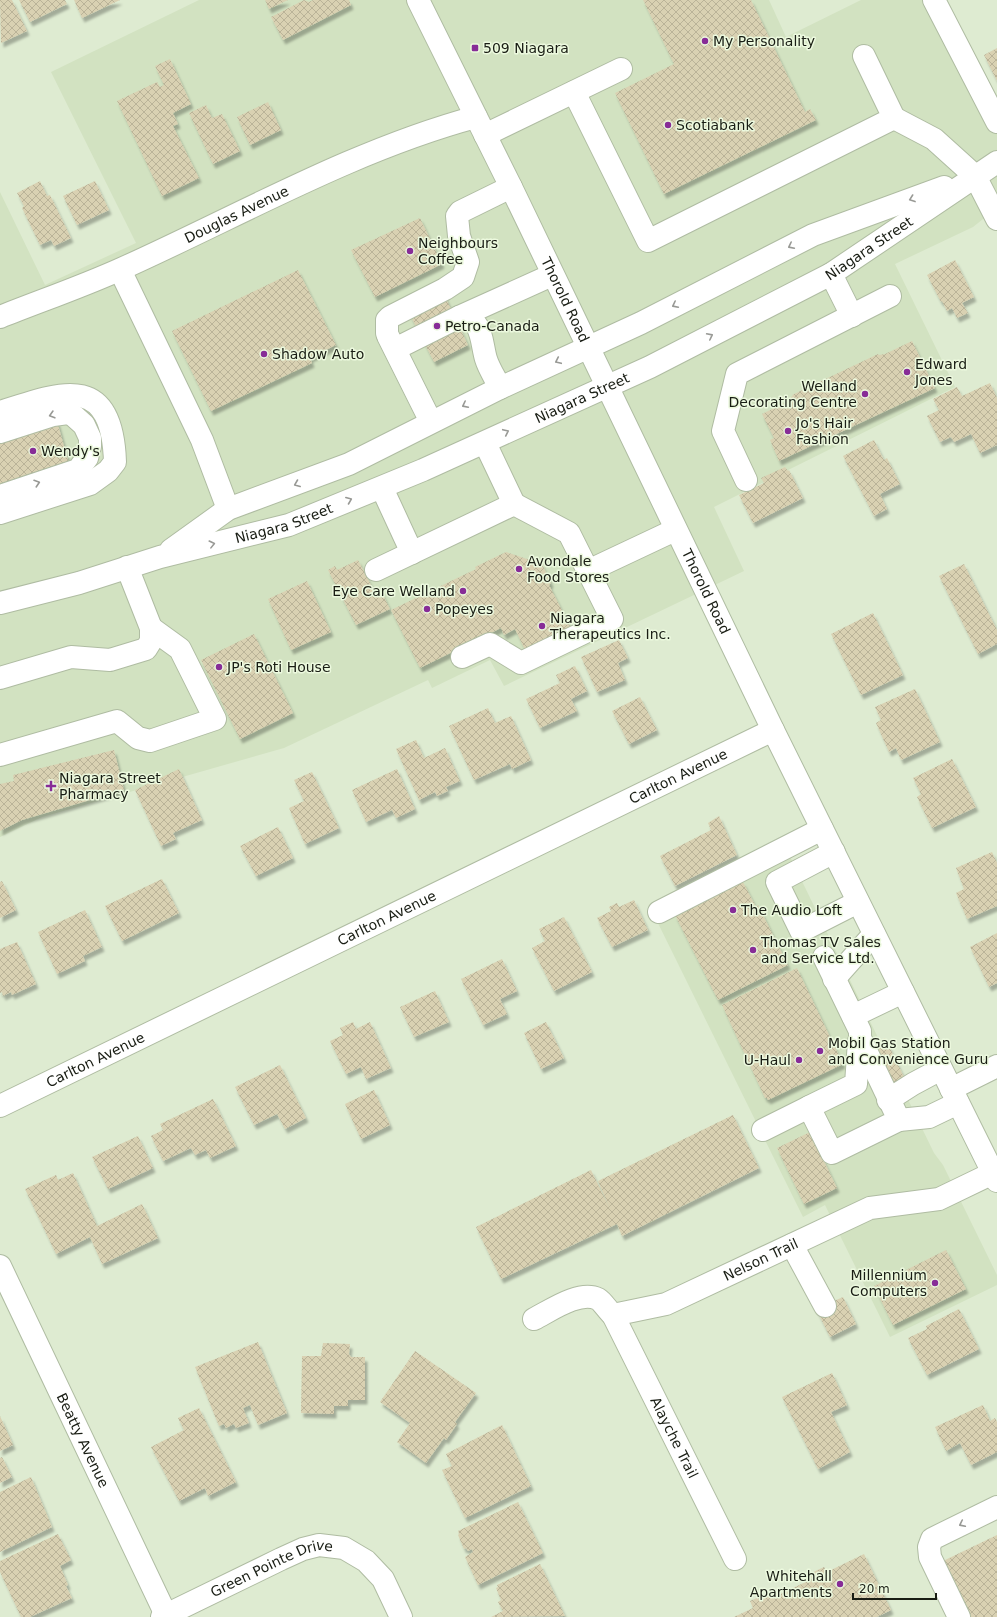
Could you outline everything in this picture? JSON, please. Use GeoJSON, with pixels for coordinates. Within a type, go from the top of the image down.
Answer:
{"type":"FeatureCollection","features":[{"type":"Feature","properties":{"kind":"street","name":"Thorold Road"},"geometry":{"type":"LineString","coordinates":[[418,0],[511,187],[587,348],[773,730],[995,1177]]}},
{"type":"Feature","properties":{"kind":"street"},"geometry":{"type":"LineString","coordinates":[[934,0],[997,122]]}},
{"type":"Feature","properties":{"kind":"street"},"geometry":{"type":"LineString","coordinates":[[864,56],[894,118],[934,139],[975,176],[997,219]]}},
{"type":"Feature","properties":{"kind":"street","name":"Douglas Avenue"},"geometry":{"type":"LineString","coordinates":[[0,318],[120,270],[312,179],[433,128],[480,126],[574,92],[621,69]]}},
{"type":"Feature","properties":{"kind":"street"},"geometry":{"type":"LineString","coordinates":[[574,92],[648,241],[894,118]]}},
{"type":"Feature","properties":{"kind":"street","name":"Niagara Street"},"geometry":{"type":"LineString","coordinates":[[0,603],[79,583],[160,557],[289,525],[382,488],[485,443],[650,367],[831,274],[997,162]]}},
{"type":"Feature","properties":{"kind":"street","name":"Niagara Street"},"geometry":{"type":"LineString","coordinates":[[160,557],[228,509],[348,464],[500,388],[641,323],[813,235],[975,176]]}},
{"type":"Feature","properties":{"kind":"street"},"geometry":{"type":"LineString","coordinates":[[431,422],[386,333],[387,320],[390,317],[445,289],[463,277],[468,262],[459,236],[457,216],[460,212],[511,187]]}},
{"type":"Feature","properties":{"kind":"street"},"geometry":{"type":"LineString","coordinates":[[120,270],[202,440],[228,509]]}},
{"type":"Feature","properties":{"kind":"street"},"geometry":{"type":"LineString","coordinates":[[831,274],[852,316]]}},
{"type":"Feature","properties":{"kind":"street"},"geometry":{"type":"LineString","coordinates":[[459,317],[552,275]]}},
{"type":"Feature","properties":{"kind":"street"},"geometry":{"type":"LineString","coordinates":[[746,480],[723,431],[737,374],[890,296]]}},
{"type":"Feature","properties":{"kind":"street"},"geometry":{"type":"LineString","coordinates":[[386,333],[466,316],[473,320],[479,330],[486,360],[500,388]]}},
{"type":"Feature","properties":{"kind":"street"},"geometry":{"type":"LineString","coordinates":[[0,412],[52,395],[72,395],[93,400],[104,412],[110,424],[113,436],[115,462],[108,471],[90,484],[0,513]]}},
{"type":"Feature","properties":{"kind":"street"},"geometry":{"type":"LineString","coordinates":[[0,432],[61,413],[68,414],[74,416],[84,425],[90,438],[90,446],[88,458],[78,470],[0,496]]}},
{"type":"Feature","properties":{"kind":"street"},"geometry":{"type":"LineString","coordinates":[[462,657],[490,644],[521,663],[612,619],[569,533],[514,504],[485,443]]}},
{"type":"Feature","properties":{"kind":"street"},"geometry":{"type":"LineString","coordinates":[[382,488],[412,553]]}},
{"type":"Feature","properties":{"kind":"street"},"geometry":{"type":"LineString","coordinates":[[376,570],[514,504]]}},
{"type":"Feature","properties":{"kind":"street"},"geometry":{"type":"LineString","coordinates":[[588,571],[675,530]]}},
{"type":"Feature","properties":{"kind":"street"},"geometry":{"type":"LineString","coordinates":[[0,678],[71,656],[110,660],[134,654],[146,649],[151,641],[151,628],[127,567]]}},
{"type":"Feature","properties":{"kind":"street"},"geometry":{"type":"LineString","coordinates":[[0,755],[117,720],[138,738],[150,741],[215,719],[180,649],[151,628]]}},
{"type":"Feature","properties":{"kind":"street","name":"Carlton Avenue"},"geometry":{"type":"LineString","coordinates":[[0,1106],[773,730]]}},
{"type":"Feature","properties":{"kind":"street"},"geometry":{"type":"LineString","coordinates":[[659,912],[822,829]]}},
{"type":"Feature","properties":{"kind":"street"},"geometry":{"type":"LineString","coordinates":[[834,852],[777,882],[801,931],[858,902]]}},
{"type":"Feature","properties":{"kind":"street"},"geometry":{"type":"LineString","coordinates":[[834,979],[874,934]]}},
{"type":"Feature","properties":{"kind":"street"},"geometry":{"type":"LineString","coordinates":[[763,1130],[856,1084],[860,1030],[824,957]]}},
{"type":"Feature","properties":{"kind":"street"},"geometry":{"type":"LineString","coordinates":[[853,1016],[903,992]]}},
{"type":"Feature","properties":{"kind":"street"},"geometry":{"type":"LineString","coordinates":[[860,1038],[888,1100],[899,1120]]}},
{"type":"Feature","properties":{"kind":"street"},"geometry":{"type":"LineString","coordinates":[[809,1107],[832,1153],[899,1120],[929,1117],[997,1066]]}},
{"type":"Feature","properties":{"kind":"street"},"geometry":{"type":"LineString","coordinates":[[888,1100],[941,1069]]}},
{"type":"Feature","properties":{"kind":"street","name":"Nelson Trail"},"geometry":{"type":"LineString","coordinates":[[613,1315],[666,1304],[870,1208],[939,1199],[995,1177]]}},
{"type":"Feature","properties":{"kind":"street"},"geometry":{"type":"LineString","coordinates":[[792,1245],[824,1306]]}},
{"type":"Feature","properties":{"kind":"street","name":"Beatty Avenue"},"geometry":{"type":"LineString","coordinates":[[0,1266],[164,1616]]}},
{"type":"Feature","properties":{"kind":"street"},"geometry":{"type":"LineString","coordinates":[[534,1319],[568,1300],[588,1297],[598,1300],[613,1315]]}},
{"type":"Feature","properties":{"kind":"street","name":"Alayche Trail"},"geometry":{"type":"LineString","coordinates":[[613,1315],[735,1559]]}},
{"type":"Feature","properties":{"kind":"street"},"geometry":{"type":"LineString","coordinates":[[949,1617],[921,1559],[929,1547],[932,1539],[997,1508]]}},
{"type":"Feature","properties":{"kind":"street","name":"Green Pointe Drive"},"geometry":{"type":"LineString","coordinates":[[164,1616],[281,1559],[303,1549],[319,1545],[344,1548],[366,1561],[383,1579],[401,1617]]}},
{"type":"Feature","properties":{"kind":"street"},"geometry":{"type":"LineString","coordinates":[[929,1547],[930,1556],[959,1617]]}},
{"type":"Feature","properties":{"kind":"shaded area"},"geometry":{"type":"Polygon","coordinates":[[[199,0],[769,0],[786,37],[861,0],[932,0],[997,132],[997,208],[973,227],[895,264],[955,387],[714,507],[744,571],[504,686],[490,660],[432,688],[428,680],[284,748],[42,817],[0,837],[0,192],[45,285],[136,243],[51,72],[199,0]]]}},
{"type":"Feature","properties":{"kind":"shaded area"},"geometry":{"type":"Polygon","coordinates":[[[781,838],[934,1153],[943,1165],[997,1275],[997,1285],[890,1337],[825,1205],[803,1217],[650,907],[781,838]]]}},
{"type":"Feature","properties":{"kind":"building"},"geometry":{"type":"Polygon","coordinates":[[[0,0],[12,0],[27,31],[1,43],[0,0]]]}},
{"type":"Feature","properties":{"kind":"building"},"geometry":{"type":"Polygon","coordinates":[[[19,0],[65,0],[67,4],[30,22],[19,0]]]}},
{"type":"Feature","properties":{"kind":"building"},"geometry":{"type":"Polygon","coordinates":[[[74,0],[120,0],[82,18],[74,0]]]}},
{"type":"Feature","properties":{"kind":"building"},"geometry":{"type":"Polygon","coordinates":[[[265,0],[288,0],[269,9],[265,0]]]}},
{"type":"Feature","properties":{"kind":"building"},"geometry":{"type":"Polygon","coordinates":[[[304,0],[309,2],[313,0],[349,0],[351,5],[283,40],[271,17],[304,0]]]}},
{"type":"Feature","properties":{"kind":"building"},"geometry":{"type":"Polygon","coordinates":[[[643,0],[751,0],[805,112],[810,109],[816,120],[664,194],[615,93],[674,64],[643,0]]]}},
{"type":"Feature","properties":{"kind":"building"},"geometry":{"type":"Polygon","coordinates":[[[997,48],[997,81],[984,55],[997,48]]]}},
{"type":"Feature","properties":{"kind":"building"},"geometry":{"type":"Polygon","coordinates":[[[170,59],[191,104],[173,113],[178,124],[173,126],[199,178],[162,196],[117,101],[157,82],[160,87],[164,85],[155,66],[170,59]]]}},
{"type":"Feature","properties":{"kind":"building"},"geometry":{"type":"Polygon","coordinates":[[[268,102],[281,130],[250,145],[237,117],[268,102]]]}},
{"type":"Feature","properties":{"kind":"building"},"geometry":{"type":"Polygon","coordinates":[[[206,105],[212,118],[222,114],[240,151],[213,164],[189,113],[206,105]]]}},
{"type":"Feature","properties":{"kind":"building"},"geometry":{"type":"Polygon","coordinates":[[[40,181],[47,196],[50,195],[71,238],[54,246],[51,240],[40,245],[22,208],[24,206],[17,193],[40,181]]]}},
{"type":"Feature","properties":{"kind":"building"},"geometry":{"type":"Polygon","coordinates":[[[95,181],[109,210],[77,225],[63,196],[95,181]]]}},
{"type":"Feature","properties":{"kind":"building"},"geometry":{"type":"Polygon","coordinates":[[[420,218],[442,264],[375,297],[351,250],[420,218]]]}},
{"type":"Feature","properties":{"kind":"building"},"geometry":{"type":"Polygon","coordinates":[[[955,260],[974,297],[962,303],[968,313],[957,318],[952,308],[947,311],[927,275],[955,260]]]}},
{"type":"Feature","properties":{"kind":"building"},"geometry":{"type":"Polygon","coordinates":[[[298,270],[336,345],[310,358],[312,363],[211,411],[172,331],[298,270]]]}},
{"type":"Feature","properties":{"kind":"building"},"geometry":{"type":"Polygon","coordinates":[[[442,290],[468,345],[434,362],[406,307],[442,290]]]}},
{"type":"Feature","properties":{"kind":"building"},"geometry":{"type":"Polygon","coordinates":[[[912,341],[935,388],[779,461],[770,440],[774,438],[762,414],[786,402],[785,400],[793,396],[792,395],[878,354],[885,354],[912,341]]]}},
{"type":"Feature","properties":{"kind":"building"},"geometry":{"type":"Polygon","coordinates":[[[990,383],[997,398],[997,445],[980,453],[971,434],[954,442],[951,437],[940,442],[927,416],[939,410],[933,399],[957,387],[962,396],[990,383]]]}},
{"type":"Feature","properties":{"kind":"building","name":"Wendy's"},"geometry":{"type":"Polygon","coordinates":[[[57,421],[69,464],[0,489],[0,439],[57,421]]]}},
{"type":"Feature","properties":{"kind":"building"},"geometry":{"type":"Polygon","coordinates":[[[874,440],[884,460],[887,458],[900,484],[880,494],[887,509],[874,516],[843,456],[874,440]]]}},
{"type":"Feature","properties":{"kind":"building"},"geometry":{"type":"Polygon","coordinates":[[[785,467],[788,471],[789,470],[803,498],[753,523],[739,495],[764,483],[761,478],[785,467]]]}},
{"type":"Feature","properties":{"kind":"building"},"geometry":{"type":"Polygon","coordinates":[[[506,552],[542,564],[551,583],[549,585],[572,630],[526,652],[515,629],[504,635],[501,628],[420,668],[391,610],[476,569],[475,567],[506,552]]]}},
{"type":"Feature","properties":{"kind":"building"},"geometry":{"type":"Polygon","coordinates":[[[358,560],[373,589],[379,587],[390,609],[356,625],[328,570],[335,566],[337,570],[358,560]]]}},
{"type":"Feature","properties":{"kind":"building"},"geometry":{"type":"Polygon","coordinates":[[[964,564],[997,630],[997,644],[978,654],[939,576],[964,564]]]}},
{"type":"Feature","properties":{"kind":"building"},"geometry":{"type":"Polygon","coordinates":[[[307,581],[331,632],[291,650],[268,599],[307,581]]]}},
{"type":"Feature","properties":{"kind":"building"},"geometry":{"type":"Polygon","coordinates":[[[873,613],[903,675],[861,695],[831,634],[873,613]]]}},
{"type":"Feature","properties":{"kind":"building"},"geometry":{"type":"Polygon","coordinates":[[[254,634],[293,713],[240,739],[201,660],[254,634]]]}},
{"type":"Feature","properties":{"kind":"building"},"geometry":{"type":"Polygon","coordinates":[[[619,640],[628,658],[618,663],[625,680],[597,692],[581,657],[619,640]]]}},
{"type":"Feature","properties":{"kind":"building"},"geometry":{"type":"Polygon","coordinates":[[[575,666],[587,691],[571,699],[577,711],[540,728],[526,699],[560,683],[556,675],[575,666]]]}},
{"type":"Feature","properties":{"kind":"building"},"geometry":{"type":"Polygon","coordinates":[[[915,689],[940,742],[901,760],[896,748],[889,752],[876,723],[881,720],[875,707],[915,689]]]}},
{"type":"Feature","properties":{"kind":"building"},"geometry":{"type":"Polygon","coordinates":[[[640,697],[657,730],[629,744],[612,711],[640,697]]]}},
{"type":"Feature","properties":{"kind":"building"},"geometry":{"type":"Polygon","coordinates":[[[488,708],[495,723],[511,716],[531,760],[512,769],[510,764],[474,780],[449,726],[488,708]]]}},
{"type":"Feature","properties":{"kind":"building"},"geometry":{"type":"Polygon","coordinates":[[[416,740],[424,758],[445,748],[460,781],[446,787],[448,791],[437,796],[435,792],[419,800],[396,749],[416,740]]]}},
{"type":"Feature","properties":{"kind":"building"},"geometry":{"type":"Polygon","coordinates":[[[114,750],[124,790],[22,820],[0,831],[0,784],[14,781],[13,775],[114,750]]]}},
{"type":"Feature","properties":{"kind":"building"},"geometry":{"type":"Polygon","coordinates":[[[952,759],[976,807],[932,828],[917,797],[921,794],[913,778],[952,759]]]}},
{"type":"Feature","properties":{"kind":"building"},"geometry":{"type":"Polygon","coordinates":[[[179,769],[202,820],[173,833],[176,839],[161,846],[135,790],[179,769]]]}},
{"type":"Feature","properties":{"kind":"building"},"geometry":{"type":"Polygon","coordinates":[[[397,769],[415,809],[396,818],[392,810],[366,822],[352,790],[397,769]]]}},
{"type":"Feature","properties":{"kind":"building"},"geometry":{"type":"Polygon","coordinates":[[[312,772],[339,828],[305,844],[289,808],[304,801],[294,780],[312,772]]]}},
{"type":"Feature","properties":{"kind":"building"},"geometry":{"type":"Polygon","coordinates":[[[719,816],[737,855],[675,886],[660,856],[711,830],[708,823],[719,816]]]}},
{"type":"Feature","properties":{"kind":"building"},"geometry":{"type":"Polygon","coordinates":[[[278,827],[293,858],[256,876],[240,846],[278,827]]]}},
{"type":"Feature","properties":{"kind":"building"},"geometry":{"type":"Polygon","coordinates":[[[992,852],[997,863],[997,906],[967,919],[956,893],[964,889],[956,868],[992,852]]]}},
{"type":"Feature","properties":{"kind":"building"},"geometry":{"type":"Polygon","coordinates":[[[162,879],[179,913],[122,941],[105,906],[162,879]]]}},
{"type":"Feature","properties":{"kind":"building"},"geometry":{"type":"Polygon","coordinates":[[[2,881],[16,910],[0,918],[0,882],[2,881]]]}},
{"type":"Feature","properties":{"kind":"building"},"geometry":{"type":"Polygon","coordinates":[[[743,882],[756,907],[758,905],[788,965],[718,1000],[675,915],[743,882]]]}},
{"type":"Feature","properties":{"kind":"building"},"geometry":{"type":"Polygon","coordinates":[[[634,900],[648,930],[612,947],[597,918],[611,911],[609,907],[617,903],[619,907],[634,900]]]}},
{"type":"Feature","properties":{"kind":"building"},"geometry":{"type":"Polygon","coordinates":[[[85,910],[102,947],[83,956],[85,961],[57,974],[38,932],[85,910]]]}},
{"type":"Feature","properties":{"kind":"building"},"geometry":{"type":"Polygon","coordinates":[[[564,917],[592,972],[554,991],[532,948],[545,941],[539,929],[564,917]]]}},
{"type":"Feature","properties":{"kind":"building"},"geometry":{"type":"Polygon","coordinates":[[[997,933],[997,983],[989,987],[970,947],[997,933]]]}},
{"type":"Feature","properties":{"kind":"building"},"geometry":{"type":"Polygon","coordinates":[[[17,942],[36,984],[12,995],[11,992],[3,996],[2,992],[0,993],[0,949],[17,942]]]}},
{"type":"Feature","properties":{"kind":"building"},"geometry":{"type":"Polygon","coordinates":[[[502,959],[517,991],[500,999],[507,1014],[483,1025],[461,979],[502,959]]]}},
{"type":"Feature","properties":{"kind":"building"},"geometry":{"type":"Polygon","coordinates":[[[797,968],[843,1064],[768,1100],[765,1098],[722,1005],[797,968]]]}},
{"type":"Feature","properties":{"kind":"building"},"geometry":{"type":"Polygon","coordinates":[[[435,991],[449,1022],[414,1037],[400,1007],[435,991]]]}},
{"type":"Feature","properties":{"kind":"building"},"geometry":{"type":"Polygon","coordinates":[[[353,1022],[356,1029],[370,1022],[391,1068],[366,1079],[361,1067],[346,1074],[330,1041],[343,1035],[340,1028],[353,1022]]]}},
{"type":"Feature","properties":{"kind":"building"},"geometry":{"type":"Polygon","coordinates":[[[546,1022],[564,1058],[541,1069],[524,1033],[546,1022]]]}},
{"type":"Feature","properties":{"kind":"building"},"geometry":{"type":"Polygon","coordinates":[[[885,1038],[905,1079],[877,1093],[857,1051],[885,1038]]]}},
{"type":"Feature","properties":{"kind":"building"},"geometry":{"type":"Polygon","coordinates":[[[280,1065],[306,1118],[285,1129],[277,1114],[254,1125],[235,1087],[280,1065]]]}},
{"type":"Feature","properties":{"kind":"building"},"geometry":{"type":"Polygon","coordinates":[[[374,1090],[390,1125],[361,1139],[345,1104],[374,1090]]]}},
{"type":"Feature","properties":{"kind":"building"},"geometry":{"type":"Polygon","coordinates":[[[213,1099],[236,1146],[210,1158],[206,1150],[195,1155],[191,1148],[163,1161],[151,1136],[163,1130],[160,1124],[213,1099]]]}},
{"type":"Feature","properties":{"kind":"building"},"geometry":{"type":"Polygon","coordinates":[[[733,1115],[759,1168],[622,1236],[617,1224],[501,1279],[476,1227],[591,1170],[610,1209],[598,1181],[733,1115]]]}},
{"type":"Feature","properties":{"kind":"building"},"geometry":{"type":"Polygon","coordinates":[[[810,1132],[837,1188],[804,1204],[777,1148],[810,1132]]]}},
{"type":"Feature","properties":{"kind":"building"},"geometry":{"type":"Polygon","coordinates":[[[138,1136],[153,1168],[108,1189],[92,1157],[138,1136]]]}},
{"type":"Feature","properties":{"kind":"building"},"geometry":{"type":"Polygon","coordinates":[[[73,1173],[97,1226],[142,1204],[158,1238],[102,1264],[90,1237],[56,1254],[25,1189],[56,1175],[58,1180],[73,1173]]]}},
{"type":"Feature","properties":{"kind":"building"},"geometry":{"type":"Polygon","coordinates":[[[946,1250],[966,1289],[893,1325],[874,1286],[946,1250]]]}},
{"type":"Feature","properties":{"kind":"building"},"geometry":{"type":"Polygon","coordinates":[[[843,1297],[856,1324],[830,1337],[816,1309],[843,1297]]]}},
{"type":"Feature","properties":{"kind":"building"},"geometry":{"type":"Polygon","coordinates":[[[959,1309],[979,1349],[927,1375],[908,1338],[927,1329],[926,1326],[959,1309]]]}},
{"type":"Feature","properties":{"kind":"building"},"geometry":{"type":"Polygon","coordinates":[[[258,1342],[287,1413],[258,1425],[250,1405],[243,1408],[249,1423],[236,1428],[234,1424],[226,1428],[224,1424],[219,1426],[195,1367],[258,1342]]]}},
{"type":"Feature","properties":{"kind":"building"},"geometry":{"type":"Polygon","coordinates":[[[323,1343],[350,1344],[349,1354],[351,1357],[365,1357],[365,1400],[348,1400],[348,1406],[334,1406],[334,1414],[301,1413],[302,1356],[321,1356],[323,1343]]]}},
{"type":"Feature","properties":{"kind":"building"},"geometry":{"type":"Polygon","coordinates":[[[415,1351],[476,1393],[455,1422],[457,1424],[446,1440],[444,1438],[426,1463],[397,1442],[410,1423],[380,1402],[415,1351]]]}},
{"type":"Feature","properties":{"kind":"building"},"geometry":{"type":"Polygon","coordinates":[[[832,1373],[847,1405],[831,1412],[850,1452],[818,1469],[782,1397],[832,1373]]]}},
{"type":"Feature","properties":{"kind":"building"},"geometry":{"type":"Polygon","coordinates":[[[983,1405],[990,1421],[995,1418],[997,1422],[997,1452],[971,1465],[960,1443],[946,1451],[935,1427],[983,1405]]]}},
{"type":"Feature","properties":{"kind":"building"},"geometry":{"type":"Polygon","coordinates":[[[199,1408],[236,1482],[208,1496],[205,1488],[179,1501],[151,1447],[184,1430],[178,1418],[199,1408]]]}},
{"type":"Feature","properties":{"kind":"building"},"geometry":{"type":"Polygon","coordinates":[[[0,1416],[13,1445],[0,1451],[0,1416]]]}},
{"type":"Feature","properties":{"kind":"building"},"geometry":{"type":"Polygon","coordinates":[[[502,1425],[531,1486],[465,1518],[442,1470],[452,1466],[446,1454],[502,1425]]]}},
{"type":"Feature","properties":{"kind":"building"},"geometry":{"type":"Polygon","coordinates":[[[2,1457],[12,1477],[0,1483],[0,1458],[2,1457]]]}},
{"type":"Feature","properties":{"kind":"building"},"geometry":{"type":"Polygon","coordinates":[[[31,1477],[52,1527],[0,1552],[0,1492],[31,1477]]]}},
{"type":"Feature","properties":{"kind":"building"},"geometry":{"type":"Polygon","coordinates":[[[518,1502],[543,1553],[478,1585],[465,1557],[473,1552],[472,1549],[468,1551],[466,1548],[464,1549],[458,1535],[458,1531],[518,1502]]]}},
{"type":"Feature","properties":{"kind":"building"},"geometry":{"type":"Polygon","coordinates":[[[58,1534],[71,1560],[60,1566],[68,1585],[66,1586],[72,1598],[30,1617],[21,1617],[0,1572],[0,1561],[58,1534]]]}},
{"type":"Feature","properties":{"kind":"building"},"geometry":{"type":"Polygon","coordinates":[[[997,1535],[997,1617],[969,1617],[943,1561],[997,1535]]]}},
{"type":"Feature","properties":{"kind":"building","name":"Whitehall Apartments"},"geometry":{"type":"Polygon","coordinates":[[[864,1554],[891,1610],[877,1617],[734,1617],[753,1608],[750,1601],[775,1590],[778,1595],[812,1579],[809,1574],[824,1567],[827,1572],[864,1554]]]}},
{"type":"Feature","properties":{"kind":"building"},"geometry":{"type":"Polygon","coordinates":[[[540,1564],[565,1616],[491,1617],[503,1611],[498,1602],[501,1600],[496,1588],[498,1587],[497,1585],[540,1564]]]}},
{"type":"Feature","properties":{"kind":"place","name":"My Personality"},"geometry":{"type":"Point","coordinates":[705,41]}},
{"type":"Feature","properties":{"kind":"place","name":"509 Niagara"},"geometry":{"type":"Point","coordinates":[475,48]}},
{"type":"Feature","properties":{"kind":"place","name":"Scotiabank"},"geometry":{"type":"Point","coordinates":[668,125]}},
{"type":"Feature","properties":{"kind":"place","name":"Neighbours Coffee"},"geometry":{"type":"Point","coordinates":[410,251]}},
{"type":"Feature","properties":{"kind":"place","name":"Petro-Canada"},"geometry":{"type":"Point","coordinates":[437,326]}},
{"type":"Feature","properties":{"kind":"place","name":"Shadow Auto"},"geometry":{"type":"Point","coordinates":[264,354]}},
{"type":"Feature","properties":{"kind":"place","name":"Edward Jones"},"geometry":{"type":"Point","coordinates":[907,372]}},
{"type":"Feature","properties":{"kind":"place","name":"Welland Decorating Centre"},"geometry":{"type":"Point","coordinates":[865,394]}},
{"type":"Feature","properties":{"kind":"place","name":"Jo's Hair Fashion"},"geometry":{"type":"Point","coordinates":[788,431]}},
{"type":"Feature","properties":{"kind":"place","name":"Wendy's"},"geometry":{"type":"Point","coordinates":[33,451]}},
{"type":"Feature","properties":{"kind":"place","name":"Avondale Food Stores"},"geometry":{"type":"Point","coordinates":[519,569]}},
{"type":"Feature","properties":{"kind":"place","name":"Eye Care Welland"},"geometry":{"type":"Point","coordinates":[463,591]}},
{"type":"Feature","properties":{"kind":"place","name":"Popeyes"},"geometry":{"type":"Point","coordinates":[427,609]}},
{"type":"Feature","properties":{"kind":"place","name":"Niagara Therapeutics Inc."},"geometry":{"type":"Point","coordinates":[542,626]}},
{"type":"Feature","properties":{"kind":"place","name":"JP's Roti House"},"geometry":{"type":"Point","coordinates":[219,667]}},
{"type":"Feature","properties":{"kind":"place","name":"Niagara Street Pharmacy"},"geometry":{"type":"Point","coordinates":[51,786]}},
{"type":"Feature","properties":{"kind":"place","name":"The Audio Loft"},"geometry":{"type":"Point","coordinates":[733,910]}},
{"type":"Feature","properties":{"kind":"place","name":"Thomas TV Sales and Service Ltd."},"geometry":{"type":"Point","coordinates":[753,950]}},
{"type":"Feature","properties":{"kind":"place","name":"Mobil Gas Station and Convenience Guru"},"geometry":{"type":"Point","coordinates":[820,1051]}},
{"type":"Feature","properties":{"kind":"place","name":"U-Haul"},"geometry":{"type":"Point","coordinates":[799,1060]}},
{"type":"Feature","properties":{"kind":"place","name":"Millennium Computers"},"geometry":{"type":"Point","coordinates":[935,1283]}},
{"type":"Feature","properties":{"kind":"place","name":"Whitehall Apartments"},"geometry":{"type":"Point","coordinates":[840,1584]}}]}
